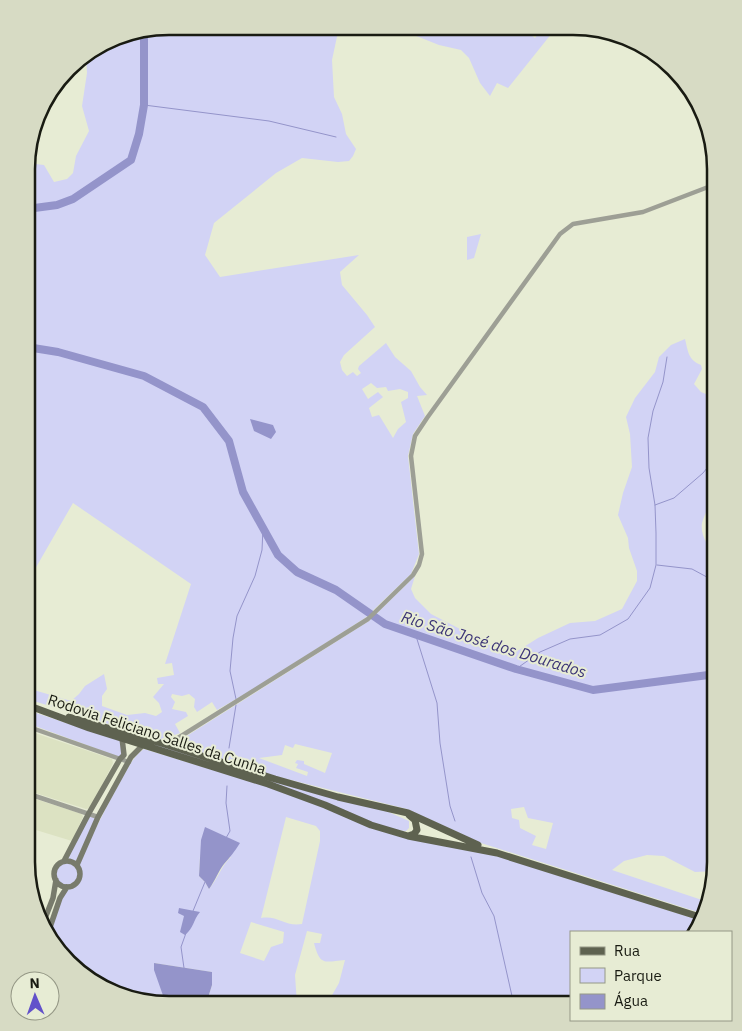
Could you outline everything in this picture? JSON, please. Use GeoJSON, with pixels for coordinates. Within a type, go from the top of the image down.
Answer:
{"type":"FeatureCollection","features":[{"type":"Feature","properties":{"kind":"main road","name":"Rodovia Feliciano Salles da Cunha"},"geometry":{"type":"LineString","coordinates":[[38,709],[143,745],[268,784],[325,804],[371,825],[408,836],[497,853],[695,916]]}},
{"type":"Feature","properties":{"kind":"main road","name":"Rodovia Feliciano Salles da Cunha"},"geometry":{"type":"LineString","coordinates":[[38,709],[91,722],[329,794],[408,813],[497,853]]}},
{"type":"Feature","properties":{"kind":"main road"},"geometry":{"type":"LineString","coordinates":[[408,813],[414,820],[417,830],[414,834],[408,836]]}},
{"type":"Feature","properties":{"kind":"street"},"geometry":{"type":"LineString","coordinates":[[164,744],[178,738],[368,619],[413,575],[419,565],[422,554],[411,456],[415,436],[560,234],[573,224],[643,212],[707,187]]}},
{"type":"Feature","properties":{"kind":"street"},"geometry":{"type":"LineString","coordinates":[[35,729],[129,762]]}},
{"type":"Feature","properties":{"kind":"street"},"geometry":{"type":"LineString","coordinates":[[46,915],[53,898],[56,880],[55,870],[64,861],[89,813],[124,755],[122,738]]}},
{"type":"Feature","properties":{"kind":"street"},"geometry":{"type":"LineString","coordinates":[[178,738],[182,750]]}},
{"type":"Feature","properties":{"kind":"street"},"geometry":{"type":"LineString","coordinates":[[76,865],[98,817],[129,762],[136,751],[143,745]]}},
{"type":"Feature","properties":{"kind":"street"},"geometry":{"type":"LineString","coordinates":[[35,796],[98,817]]}},
{"type":"Feature","properties":{"kind":"street"},"geometry":{"type":"LineString","coordinates":[[51,924],[60,898],[67,887],[76,883],[80,877],[80,871],[76,865],[71,861],[64,861]]}},
{"type":"Feature","properties":{"kind":"street"},"geometry":{"type":"LineString","coordinates":[[56,880],[60,885],[67,887]]}},
{"type":"Feature","properties":{"kind":"shaded area"},"geometry":{"type":"Polygon","coordinates":[[[35,733],[112,759],[113,763],[91,808],[86,809],[35,793],[35,733]]]}},
{"type":"Feature","properties":{"kind":"shaded area"},"geometry":{"type":"Polygon","coordinates":[[[35,799],[82,814],[83,817],[72,841],[35,830],[35,799]]]}},
{"type":"Feature","properties":{"kind":"green space"},"geometry":{"type":"Polygon","coordinates":[[[161,35],[337,35],[332,60],[334,97],[342,114],[346,134],[356,149],[353,156],[349,161],[338,162],[302,158],[276,173],[214,223],[205,255],[220,277],[359,255],[340,272],[342,285],[375,327],[344,355],[340,362],[342,370],[347,376],[353,372],[357,376],[361,373],[358,369],[359,366],[386,343],[395,357],[411,371],[427,395],[417,396],[425,416],[413,434],[408,456],[419,554],[411,574],[365,618],[217,710],[212,702],[197,712],[194,707],[195,699],[189,694],[182,696],[172,694],[171,697],[175,702],[172,709],[186,712],[188,716],[175,724],[180,733],[161,740],[35,701],[35,690],[71,701],[85,686],[104,674],[107,689],[102,696],[102,706],[127,715],[145,713],[156,716],[162,712],[159,703],[153,697],[164,684],[158,684],[157,678],[174,675],[172,663],[165,664],[191,584],[73,503],[35,569],[35,164],[44,165],[54,182],[67,179],[73,173],[76,156],[89,131],[82,106],[87,64],[102,53],[126,42],[161,35]],[[371,383],[362,389],[368,399],[378,392],[383,397],[369,408],[372,417],[379,415],[393,438],[398,429],[406,422],[401,402],[408,398],[408,392],[400,389],[388,391],[386,387],[377,388],[371,383]]]}},
{"type":"Feature","properties":{"kind":"green space"},"geometry":{"type":"Polygon","coordinates":[[[414,35],[531,35],[535,38],[537,35],[550,35],[508,88],[497,83],[490,96],[480,83],[469,58],[461,50],[439,45],[414,35]]]}},
{"type":"Feature","properties":{"kind":"green space"},"geometry":{"type":"Polygon","coordinates":[[[481,234],[474,258],[467,260],[467,237],[481,234]]]}},
{"type":"Feature","properties":{"kind":"green space"},"geometry":{"type":"Polygon","coordinates":[[[685,339],[689,355],[693,361],[701,365],[702,369],[694,384],[701,392],[707,394],[707,509],[702,523],[702,532],[707,543],[707,870],[695,872],[664,856],[647,855],[624,861],[612,870],[701,900],[697,912],[481,843],[407,809],[275,776],[184,747],[181,743],[182,739],[369,621],[415,576],[411,589],[415,598],[431,614],[462,630],[469,636],[501,650],[519,650],[538,638],[570,623],[595,621],[622,609],[637,581],[637,571],[629,548],[628,538],[618,515],[632,467],[630,434],[626,417],[635,398],[655,372],[659,357],[671,345],[685,339]],[[295,744],[293,748],[285,745],[282,755],[259,758],[307,776],[308,772],[296,768],[298,764],[295,763],[297,760],[304,761],[304,764],[325,773],[332,753],[295,744]],[[524,807],[511,809],[512,818],[519,820],[520,828],[536,836],[532,845],[546,849],[553,823],[528,818],[524,807]]]}},
{"type":"Feature","properties":{"kind":"green space"},"geometry":{"type":"Polygon","coordinates":[[[35,713],[121,741],[123,755],[119,757],[35,726],[35,713]]]}},
{"type":"Feature","properties":{"kind":"green space"},"geometry":{"type":"Polygon","coordinates":[[[94,725],[384,810],[409,821],[409,828],[406,831],[394,830],[94,725]]]}},
{"type":"Feature","properties":{"kind":"green space"},"geometry":{"type":"Polygon","coordinates":[[[144,749],[269,787],[324,807],[370,828],[497,856],[694,918],[687,931],[570,931],[570,996],[332,996],[339,983],[345,960],[328,962],[321,959],[318,956],[314,943],[320,943],[322,934],[307,931],[295,975],[296,996],[209,996],[212,985],[212,972],[154,963],[164,996],[126,989],[110,982],[81,963],[68,950],[52,925],[64,892],[80,880],[81,872],[78,865],[113,794],[136,756],[144,749]],[[286,817],[261,918],[272,918],[291,924],[302,924],[320,841],[320,831],[316,826],[286,817]],[[200,856],[199,876],[209,889],[231,857],[200,856]],[[251,922],[240,953],[264,961],[271,947],[283,943],[284,932],[251,922]]]}},
{"type":"Feature","properties":{"kind":"green space"},"geometry":{"type":"Polygon","coordinates":[[[89,815],[96,818],[76,861],[67,860],[89,815]]]}},
{"type":"Feature","properties":{"kind":"green space"},"geometry":{"type":"Polygon","coordinates":[[[67,862],[75,866],[79,874],[75,882],[67,886],[59,882],[55,874],[59,866],[67,862]]]}},
{"type":"Feature","properties":{"kind":"water"},"geometry":{"type":"Polygon","coordinates":[[[250,419],[273,425],[276,432],[271,439],[254,431],[250,419]]]}},
{"type":"Feature","properties":{"kind":"water"},"geometry":{"type":"Polygon","coordinates":[[[205,827],[240,843],[222,866],[209,889],[199,876],[201,840],[205,827]]]}},
{"type":"Feature","properties":{"kind":"water"},"geometry":{"type":"Polygon","coordinates":[[[179,908],[200,912],[185,935],[180,932],[184,916],[178,913],[179,908]]]}},
{"type":"Feature","properties":{"kind":"water"},"geometry":{"type":"Polygon","coordinates":[[[154,963],[212,972],[212,985],[209,996],[163,996],[154,970],[154,963]]]}},
{"type":"Feature","properties":{"kind":"waterway"},"geometry":{"type":"LineString","coordinates":[[35,208],[57,205],[73,199],[131,160],[139,134],[144,105],[144,38]]}},
{"type":"Feature","properties":{"kind":"waterway"},"geometry":{"type":"LineString","coordinates":[[144,105],[269,121],[336,137]]}},
{"type":"Feature","properties":{"kind":"waterway","name":"Rio São José dos Dourados"},"geometry":{"type":"LineString","coordinates":[[35,348],[58,352],[144,376],[203,407],[229,441],[243,492],[278,555],[297,572],[336,590],[385,624],[516,669],[593,690],[707,675]]}},
{"type":"Feature","properties":{"kind":"waterway"},"geometry":{"type":"LineString","coordinates":[[516,669],[540,652],[570,639],[600,635],[628,619],[650,588],[656,565],[656,533],[655,505],[649,468],[648,438],[653,411],[663,382],[667,357]]}},
{"type":"Feature","properties":{"kind":"waterway"},"geometry":{"type":"LineString","coordinates":[[655,505],[674,498],[707,468]]}},
{"type":"Feature","properties":{"kind":"waterway"},"geometry":{"type":"LineString","coordinates":[[236,699],[230,671],[233,638],[237,616],[255,576],[262,550],[263,528]]}},
{"type":"Feature","properties":{"kind":"waterway"},"geometry":{"type":"LineString","coordinates":[[657,565],[692,569],[707,577]]}},
{"type":"Feature","properties":{"kind":"waterway"},"geometry":{"type":"LineString","coordinates":[[416,636],[437,703],[440,743],[450,806],[455,821]]}},
{"type":"Feature","properties":{"kind":"waterway"},"geometry":{"type":"LineString","coordinates":[[229,748],[236,705]]}},
{"type":"Feature","properties":{"kind":"waterway"},"geometry":{"type":"LineString","coordinates":[[226,838],[230,831],[226,803],[227,786]]}},
{"type":"Feature","properties":{"kind":"waterway"},"geometry":{"type":"LineString","coordinates":[[471,857],[482,893],[494,916],[512,996]]}},
{"type":"Feature","properties":{"kind":"waterway"},"geometry":{"type":"LineString","coordinates":[[193,911],[205,882]]}},
{"type":"Feature","properties":{"kind":"waterway"},"geometry":{"type":"LineString","coordinates":[[184,968],[181,947],[186,933]]}}]}
